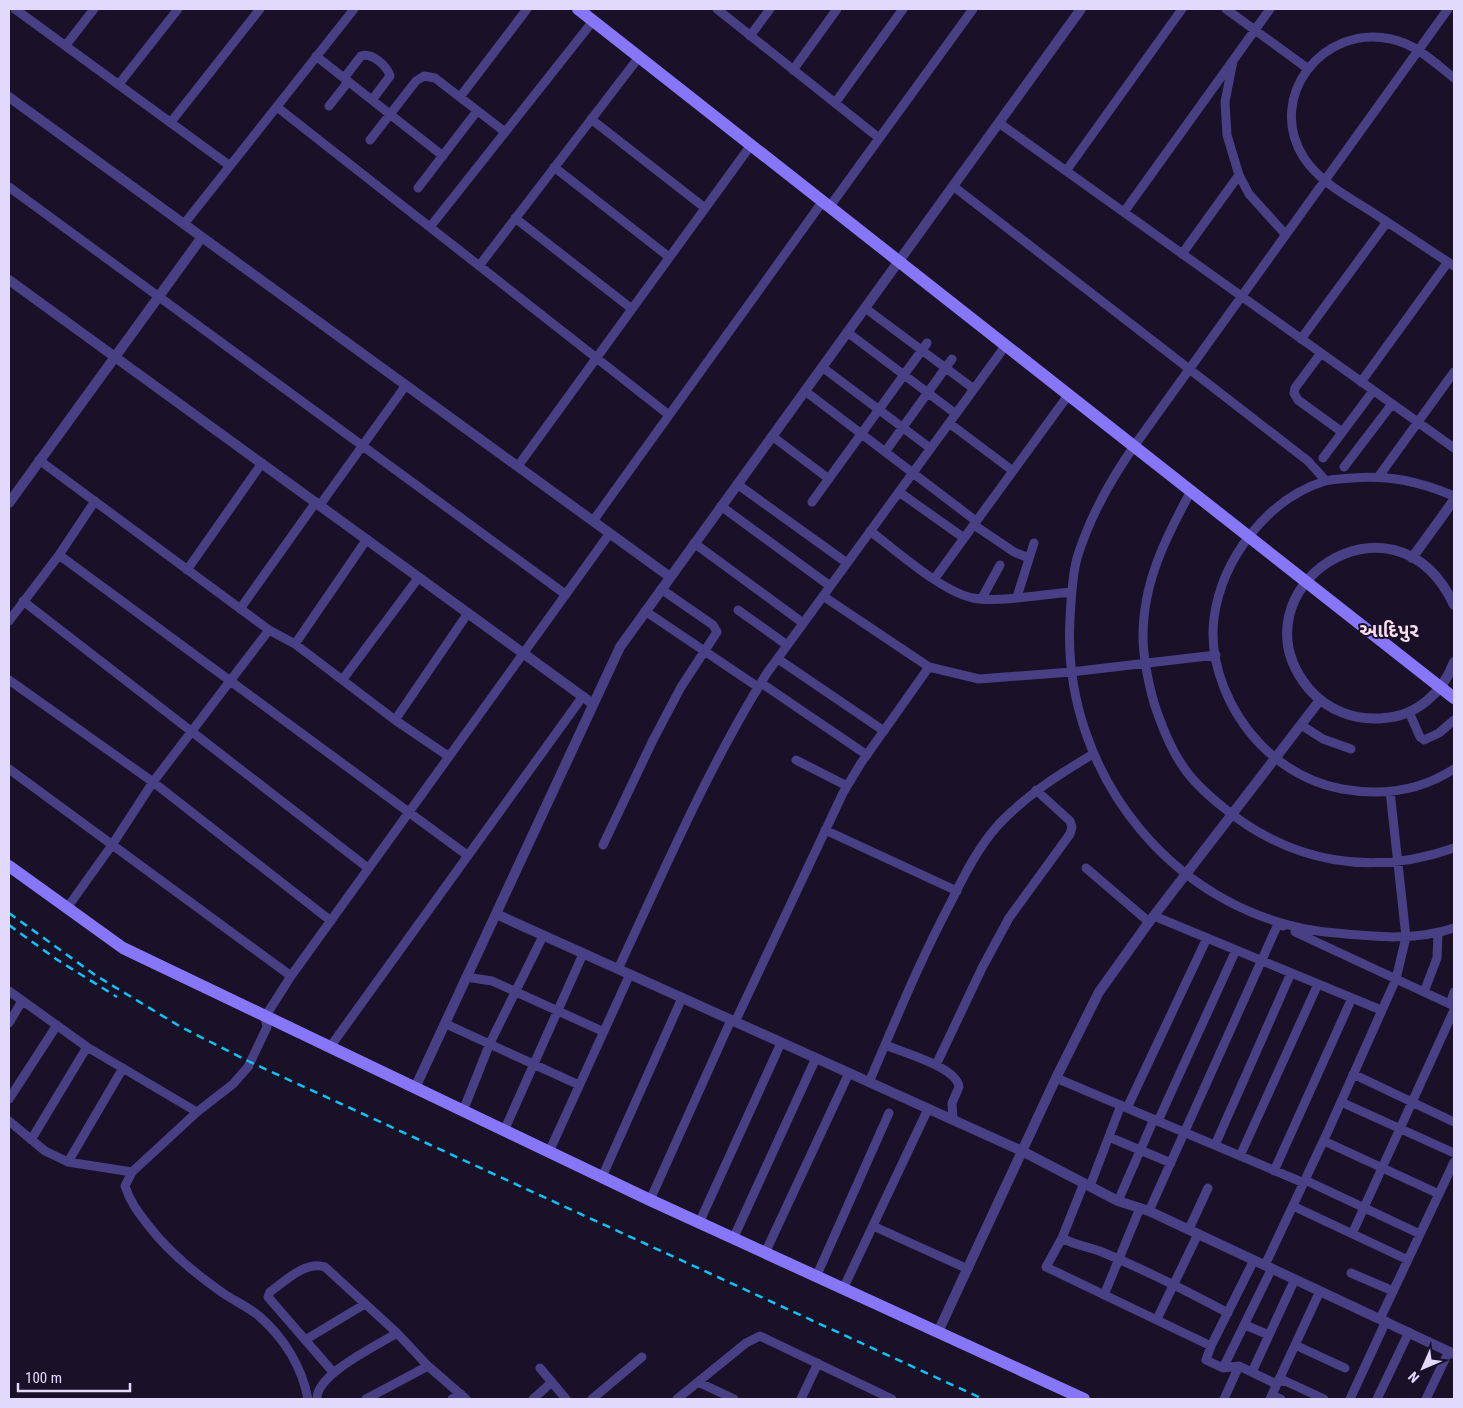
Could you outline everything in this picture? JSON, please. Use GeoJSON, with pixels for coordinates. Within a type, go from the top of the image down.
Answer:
{"type":"FeatureCollection","features":[{"type":"Feature","properties":{"kind":"main road"},"geometry":{"type":"LineString","coordinates":[[578,9],[751,145],[828,202]]}},
{"type":"Feature","properties":{"kind":"main road"},"geometry":{"type":"LineString","coordinates":[[587,9],[900,259],[1446,687],[1454,698]]}},
{"type":"Feature","properties":{"kind":"main road"},"geometry":{"type":"LineString","coordinates":[[900,259],[1006,345],[1136,444],[1191,491],[1251,534]]}},
{"type":"Feature","properties":{"kind":"main road"},"geometry":{"type":"LineString","coordinates":[[9,866],[124,948],[733,1239],[1084,1399]]}},
{"type":"Feature","properties":{"kind":"street"},"geometry":{"type":"LineString","coordinates":[[15,9],[230,166]]}},
{"type":"Feature","properties":{"kind":"street"},"geometry":{"type":"LineString","coordinates":[[66,45],[94,9]]}},
{"type":"Feature","properties":{"kind":"street"},"geometry":{"type":"LineString","coordinates":[[119,84],[178,9]]}},
{"type":"Feature","properties":{"kind":"street"},"geometry":{"type":"LineString","coordinates":[[171,122],[260,9]]}},
{"type":"Feature","properties":{"kind":"street"},"geometry":{"type":"LineString","coordinates":[[184,224],[354,9]]}},
{"type":"Feature","properties":{"kind":"street"},"geometry":{"type":"LineString","coordinates":[[460,97],[527,9]]}},
{"type":"Feature","properties":{"kind":"street"},"geometry":{"type":"LineString","coordinates":[[716,9],[879,138]]}},
{"type":"Feature","properties":{"kind":"street"},"geometry":{"type":"LineString","coordinates":[[750,36],[770,9]]}},
{"type":"Feature","properties":{"kind":"street"},"geometry":{"type":"LineString","coordinates":[[793,70],[836,9]]}},
{"type":"Feature","properties":{"kind":"street"},"geometry":{"type":"LineString","coordinates":[[835,103],[903,9]]}},
{"type":"Feature","properties":{"kind":"street"},"geometry":{"type":"LineString","coordinates":[[593,521],[669,415],[828,202],[879,138],[974,9]]}},
{"type":"Feature","properties":{"kind":"street"},"geometry":{"type":"LineString","coordinates":[[414,1088],[446,1024],[620,646],[1081,9]]}},
{"type":"Feature","properties":{"kind":"street"},"geometry":{"type":"LineString","coordinates":[[1066,171],[1182,9]]}},
{"type":"Feature","properties":{"kind":"street"},"geometry":{"type":"LineString","coordinates":[[1226,9],[1307,68]]}},
{"type":"Feature","properties":{"kind":"street"},"geometry":{"type":"LineString","coordinates":[[1124,212],[1270,9]]}},
{"type":"Feature","properties":{"kind":"street"},"geometry":{"type":"LineString","coordinates":[[1448,9],[1136,444],[1095,511],[1077,559],[1072,592],[1068,646],[1076,701],[1086,738],[1105,778],[1130,819],[1155,847],[1186,874],[1240,908],[1278,924],[1453,1007]]}},
{"type":"Feature","properties":{"kind":"street"},"geometry":{"type":"LineString","coordinates":[[430,227],[593,21]]}},
{"type":"Feature","properties":{"kind":"street"},"geometry":{"type":"LineString","coordinates":[[1362,382],[1451,264],[1324,182],[1303,156],[1292,122],[1294,99],[1307,68],[1337,44],[1355,37],[1390,38],[1419,50],[1454,78]]}},
{"type":"Feature","properties":{"kind":"street"},"geometry":{"type":"LineString","coordinates":[[330,106],[361,56],[365,55],[373,57],[387,70],[390,76],[372,100]]}},
{"type":"Feature","properties":{"kind":"street"},"geometry":{"type":"LineString","coordinates":[[316,56],[442,156]]}},
{"type":"Feature","properties":{"kind":"street"},"geometry":{"type":"LineString","coordinates":[[479,266],[639,57]]}},
{"type":"Feature","properties":{"kind":"street"},"geometry":{"type":"LineString","coordinates":[[1234,58],[1225,102],[1227,136],[1239,175],[1249,194],[1286,235]]}},
{"type":"Feature","properties":{"kind":"street"},"geometry":{"type":"LineString","coordinates":[[370,140],[416,81],[424,76],[435,78],[505,132]]}},
{"type":"Feature","properties":{"kind":"street"},"geometry":{"type":"LineString","coordinates":[[9,97],[670,577]]}},
{"type":"Feature","properties":{"kind":"street"},"geometry":{"type":"LineString","coordinates":[[277,107],[669,415]]}},
{"type":"Feature","properties":{"kind":"street"},"geometry":{"type":"LineString","coordinates":[[418,188],[477,111]]}},
{"type":"Feature","properties":{"kind":"street"},"geometry":{"type":"LineString","coordinates":[[591,119],[705,208]]}},
{"type":"Feature","properties":{"kind":"street"},"geometry":{"type":"LineString","coordinates":[[999,122],[1454,448]]}},
{"type":"Feature","properties":{"kind":"street"},"geometry":{"type":"LineString","coordinates":[[518,466],[751,145]]}},
{"type":"Feature","properties":{"kind":"street"},"geometry":{"type":"LineString","coordinates":[[554,167],[669,257]]}},
{"type":"Feature","properties":{"kind":"street"},"geometry":{"type":"LineString","coordinates":[[1182,254],[1239,175]]}},
{"type":"Feature","properties":{"kind":"street"},"geometry":{"type":"LineString","coordinates":[[953,186],[1308,461],[1326,481]]}},
{"type":"Feature","properties":{"kind":"street"},"geometry":{"type":"LineString","coordinates":[[9,187],[158,298],[565,594]]}},
{"type":"Feature","properties":{"kind":"street"},"geometry":{"type":"LineString","coordinates":[[515,218],[632,309]]}},
{"type":"Feature","properties":{"kind":"street"},"geometry":{"type":"LineString","coordinates":[[1301,339],[1386,222]]}},
{"type":"Feature","properties":{"kind":"street"},"geometry":{"type":"LineString","coordinates":[[9,502],[202,237]]}},
{"type":"Feature","properties":{"kind":"street"},"geometry":{"type":"LineString","coordinates":[[9,280],[593,704]]}},
{"type":"Feature","properties":{"kind":"street"},"geometry":{"type":"LineString","coordinates":[[865,308],[925,346],[946,368],[974,389]]}},
{"type":"Feature","properties":{"kind":"street"},"geometry":{"type":"LineString","coordinates":[[847,332],[956,414]]}},
{"type":"Feature","properties":{"kind":"street"},"geometry":{"type":"LineString","coordinates":[[618,969],[710,772],[760,685],[870,530],[1006,345]]}},
{"type":"Feature","properties":{"kind":"street"},"geometry":{"type":"LineString","coordinates":[[812,502],[925,346]]}},
{"type":"Feature","properties":{"kind":"street"},"geometry":{"type":"LineString","coordinates":[[1321,353],[1295,388],[1294,393],[1298,400],[1342,432]]}},
{"type":"Feature","properties":{"kind":"street"},"geometry":{"type":"LineString","coordinates":[[885,452],[952,359]]}},
{"type":"Feature","properties":{"kind":"street"},"geometry":{"type":"LineString","coordinates":[[822,366],[930,448]]}},
{"type":"Feature","properties":{"kind":"street"},"geometry":{"type":"LineString","coordinates":[[1378,476],[1454,372]]}},
{"type":"Feature","properties":{"kind":"street"},"geometry":{"type":"LineString","coordinates":[[240,609],[406,385]]}},
{"type":"Feature","properties":{"kind":"street"},"geometry":{"type":"LineString","coordinates":[[1323,458],[1373,390]]}},
{"type":"Feature","properties":{"kind":"street"},"geometry":{"type":"LineString","coordinates":[[805,391],[1014,552],[1030,558]]}},
{"type":"Feature","properties":{"kind":"street"},"geometry":{"type":"LineString","coordinates":[[935,578],[1069,394]]}},
{"type":"Feature","properties":{"kind":"street"},"geometry":{"type":"LineString","coordinates":[[1344,468],[1392,404]]}},
{"type":"Feature","properties":{"kind":"street"},"geometry":{"type":"LineString","coordinates":[[949,423],[1013,471]]}},
{"type":"Feature","properties":{"kind":"street"},"geometry":{"type":"LineString","coordinates":[[772,436],[829,479]]}},
{"type":"Feature","properties":{"kind":"street"},"geometry":{"type":"LineString","coordinates":[[39,460],[269,630],[295,644],[395,720],[448,756]]}},
{"type":"Feature","properties":{"kind":"street"},"geometry":{"type":"LineString","coordinates":[[187,570],[262,463]]}},
{"type":"Feature","properties":{"kind":"street"},"geometry":{"type":"LineString","coordinates":[[1454,496],[1405,480],[1378,476],[1326,481],[1294,496],[1272,512],[1251,534],[1222,587],[1214,619],[1216,655],[1230,705],[1250,733],[1275,759],[1298,774],[1322,785],[1366,793],[1390,792],[1421,784],[1454,769]]}},
{"type":"Feature","properties":{"kind":"street"},"geometry":{"type":"LineString","coordinates":[[737,484],[847,563]]}},
{"type":"Feature","properties":{"kind":"street"},"geometry":{"type":"LineString","coordinates":[[1191,491],[1167,535],[1154,565],[1145,602],[1143,636],[1145,673],[1162,726],[1182,766],[1210,796],[1232,814],[1272,841],[1312,856],[1348,862],[1398,862],[1426,858],[1454,848]]}},
{"type":"Feature","properties":{"kind":"street"},"geometry":{"type":"LineString","coordinates":[[899,492],[964,538]]}},
{"type":"Feature","properties":{"kind":"street"},"geometry":{"type":"LineString","coordinates":[[1412,558],[1454,500]]}},
{"type":"Feature","properties":{"kind":"street"},"geometry":{"type":"LineString","coordinates":[[9,621],[95,501]]}},
{"type":"Feature","properties":{"kind":"street"},"geometry":{"type":"LineString","coordinates":[[721,506],[830,586]]}},
{"type":"Feature","properties":{"kind":"street"},"geometry":{"type":"LineString","coordinates":[[870,530],[954,591],[972,598],[1017,597],[1072,592]]}},
{"type":"Feature","properties":{"kind":"street"},"geometry":{"type":"LineString","coordinates":[[308,1399],[304,1380],[295,1359],[269,1327],[258,1316],[220,1292],[171,1252],[130,1202],[125,1186],[132,1172],[197,1112],[233,1084],[248,1067],[267,1027],[265,1017],[291,976],[610,533]]}},
{"type":"Feature","properties":{"kind":"street"},"geometry":{"type":"LineString","coordinates":[[295,644],[366,539]]}},
{"type":"Feature","properties":{"kind":"street"},"geometry":{"type":"LineString","coordinates":[[694,543],[803,623]]}},
{"type":"Feature","properties":{"kind":"street"},"geometry":{"type":"LineString","coordinates":[[1017,597],[1034,543]]}},
{"type":"Feature","properties":{"kind":"street"},"geometry":{"type":"LineString","coordinates":[[1454,605],[1447,589],[1436,574],[1412,558],[1394,550],[1373,548],[1356,550],[1325,562],[1307,579],[1294,602],[1289,620],[1290,650],[1302,680],[1320,700],[1338,711],[1354,717],[1388,718],[1409,712],[1446,687],[1454,662]]}},
{"type":"Feature","properties":{"kind":"street"},"geometry":{"type":"LineString","coordinates":[[58,555],[467,855]]}},
{"type":"Feature","properties":{"kind":"street"},"geometry":{"type":"LineString","coordinates":[[982,598],[1000,565]]}},
{"type":"Feature","properties":{"kind":"street"},"geometry":{"type":"LineString","coordinates":[[342,679],[419,577]]}},
{"type":"Feature","properties":{"kind":"street"},"geometry":{"type":"LineString","coordinates":[[603,845],[653,740],[715,634],[716,629],[661,589]]}},
{"type":"Feature","properties":{"kind":"street"},"geometry":{"type":"LineString","coordinates":[[823,596],[930,667],[979,679],[1071,672],[1216,655]]}},
{"type":"Feature","properties":{"kind":"street"},"geometry":{"type":"LineString","coordinates":[[23,601],[368,868]]}},
{"type":"Feature","properties":{"kind":"street"},"geometry":{"type":"LineString","coordinates":[[738,610],[787,645]]}},
{"type":"Feature","properties":{"kind":"street"},"geometry":{"type":"LineString","coordinates":[[645,611],[867,755]]}},
{"type":"Feature","properties":{"kind":"street"},"geometry":{"type":"LineString","coordinates":[[395,720],[468,613]]}},
{"type":"Feature","properties":{"kind":"street"},"geometry":{"type":"LineString","coordinates":[[67,908],[112,845],[153,782],[269,630]]}},
{"type":"Feature","properties":{"kind":"street"},"geometry":{"type":"LineString","coordinates":[[778,658],[884,731]]}},
{"type":"Feature","properties":{"kind":"street"},"geometry":{"type":"LineString","coordinates":[[650,1200],[733,1021],[847,786],[930,667]]}},
{"type":"Feature","properties":{"kind":"street"},"geometry":{"type":"LineString","coordinates":[[9,680],[153,782],[331,921]]}},
{"type":"Feature","properties":{"kind":"street"},"geometry":{"type":"LineString","coordinates":[[330,1047],[582,696]]}},
{"type":"Feature","properties":{"kind":"street"},"geometry":{"type":"LineString","coordinates":[[938,1332],[1056,1078],[1099,992],[1151,919],[1320,700]]}},
{"type":"Feature","properties":{"kind":"street"},"geometry":{"type":"LineString","coordinates":[[1409,712],[1420,737],[1424,740],[1439,733],[1454,720]]}},
{"type":"Feature","properties":{"kind":"street"},"geometry":{"type":"LineString","coordinates":[[1301,726],[1323,739],[1351,749]]}},
{"type":"Feature","properties":{"kind":"street"},"geometry":{"type":"LineString","coordinates":[[869,1082],[932,938],[956,890],[999,825],[1036,790],[1094,754]]}},
{"type":"Feature","properties":{"kind":"street"},"geometry":{"type":"LineString","coordinates":[[796,760],[847,786]]}},
{"type":"Feature","properties":{"kind":"street"},"geometry":{"type":"LineString","coordinates":[[9,769],[291,976]]}},
{"type":"Feature","properties":{"kind":"street"},"geometry":{"type":"LineString","coordinates":[[936,1065],[982,968],[1009,918],[1070,834],[1072,827],[1070,820],[1036,790]]}},
{"type":"Feature","properties":{"kind":"street"},"geometry":{"type":"LineString","coordinates":[[1223,1368],[1245,1325],[1293,1206],[1396,979],[1406,937],[1390,792]]}},
{"type":"Feature","properties":{"kind":"street"},"geometry":{"type":"LineString","coordinates":[[825,830],[956,890]]}},
{"type":"Feature","properties":{"kind":"street"},"geometry":{"type":"LineString","coordinates":[[1086,868],[1151,919],[1208,938],[1381,1010]]}},
{"type":"Feature","properties":{"kind":"street"},"geometry":{"type":"LineString","coordinates":[[496,914],[1022,1151],[1118,1201],[1194,1232],[1451,1352],[1426,1399]]}},
{"type":"Feature","properties":{"kind":"street"},"geometry":{"type":"LineString","coordinates":[[1278,924],[1308,931],[1406,937],[1454,928]]}},
{"type":"Feature","properties":{"kind":"street"},"geometry":{"type":"LineString","coordinates":[[1104,1295],[1144,1210],[1171,1163],[1278,924]]}},
{"type":"Feature","properties":{"kind":"street"},"geometry":{"type":"LineString","coordinates":[[1424,992],[1438,958],[1438,932]]}},
{"type":"Feature","properties":{"kind":"street"},"geometry":{"type":"LineString","coordinates":[[463,1111],[490,1043],[544,936]]}},
{"type":"Feature","properties":{"kind":"street"},"geometry":{"type":"LineString","coordinates":[[1208,938],[1046,1268],[1211,1346]]}},
{"type":"Feature","properties":{"kind":"street"},"geometry":{"type":"LineString","coordinates":[[1118,1201],[1140,1150],[1236,950]]}},
{"type":"Feature","properties":{"kind":"street"},"geometry":{"type":"LineString","coordinates":[[504,1130],[583,954]]}},
{"type":"Feature","properties":{"kind":"street"},"geometry":{"type":"LineString","coordinates":[[1215,1145],[1291,973]]}},
{"type":"Feature","properties":{"kind":"street"},"geometry":{"type":"LineString","coordinates":[[549,1152],[602,1031],[630,974]]}},
{"type":"Feature","properties":{"kind":"street"},"geometry":{"type":"LineString","coordinates":[[466,977],[492,981],[602,1031]]}},
{"type":"Feature","properties":{"kind":"street"},"geometry":{"type":"LineString","coordinates":[[1240,1156],[1318,984]]}},
{"type":"Feature","properties":{"kind":"street"},"geometry":{"type":"LineString","coordinates":[[9,991],[87,1047],[197,1112]]}},
{"type":"Feature","properties":{"kind":"street"},"geometry":{"type":"LineString","coordinates":[[1352,1234],[1453,1007],[1454,992]]}},
{"type":"Feature","properties":{"kind":"street"},"geometry":{"type":"LineString","coordinates":[[602,1177],[682,998]]}},
{"type":"Feature","properties":{"kind":"street"},"geometry":{"type":"LineString","coordinates":[[1274,1171],[1352,998]]}},
{"type":"Feature","properties":{"kind":"street"},"geometry":{"type":"LineString","coordinates":[[9,1024],[22,1001]]}},
{"type":"Feature","properties":{"kind":"street"},"geometry":{"type":"LineString","coordinates":[[446,1024],[579,1085]]}},
{"type":"Feature","properties":{"kind":"street"},"geometry":{"type":"LineString","coordinates":[[9,1099],[57,1025]]}},
{"type":"Feature","properties":{"kind":"street"},"geometry":{"type":"LineString","coordinates":[[699,1223],[781,1042]]}},
{"type":"Feature","properties":{"kind":"street"},"geometry":{"type":"LineString","coordinates":[[885,1045],[936,1065],[952,1074],[959,1083],[952,1103],[953,1120]]}},
{"type":"Feature","properties":{"kind":"street"},"geometry":{"type":"LineString","coordinates":[[31,1140],[87,1047]]}},
{"type":"Feature","properties":{"kind":"street"},"geometry":{"type":"LineString","coordinates":[[733,1239],[816,1058]]}},
{"type":"Feature","properties":{"kind":"street"},"geometry":{"type":"LineString","coordinates":[[68,1162],[123,1068]]}},
{"type":"Feature","properties":{"kind":"street"},"geometry":{"type":"LineString","coordinates":[[765,1253],[849,1073]]}},
{"type":"Feature","properties":{"kind":"street"},"geometry":{"type":"LineString","coordinates":[[1353,1074],[1454,1122]]}},
{"type":"Feature","properties":{"kind":"street"},"geometry":{"type":"LineString","coordinates":[[1056,1078],[1274,1171],[1364,1207],[1420,1234]]}},
{"type":"Feature","properties":{"kind":"street"},"geometry":{"type":"LineString","coordinates":[[1341,1102],[1454,1153]]}},
{"type":"Feature","properties":{"kind":"street"},"geometry":{"type":"LineString","coordinates":[[843,1289],[928,1109]]}},
{"type":"Feature","properties":{"kind":"street"},"geometry":{"type":"LineString","coordinates":[[816,1277],[889,1113]]}},
{"type":"Feature","properties":{"kind":"street"},"geometry":{"type":"LineString","coordinates":[[9,1121],[45,1151],[68,1162],[132,1172]]}},
{"type":"Feature","properties":{"kind":"street"},"geometry":{"type":"LineString","coordinates":[[1109,1137],[1171,1163]]}},
{"type":"Feature","properties":{"kind":"street"},"geometry":{"type":"LineString","coordinates":[[1324,1141],[1439,1194]]}},
{"type":"Feature","properties":{"kind":"street"},"geometry":{"type":"LineString","coordinates":[[1350,1399],[1393,1291],[1454,1162]]}},
{"type":"Feature","properties":{"kind":"street"},"geometry":{"type":"LineString","coordinates":[[1157,1319],[1194,1232],[1208,1188]]}},
{"type":"Feature","properties":{"kind":"street"},"geometry":{"type":"LineString","coordinates":[[1293,1206],[1408,1260]]}},
{"type":"Feature","properties":{"kind":"street"},"geometry":{"type":"LineString","coordinates":[[873,1226],[968,1269]]}},
{"type":"Feature","properties":{"kind":"street"},"geometry":{"type":"LineString","coordinates":[[1062,1238],[1076,1246],[1099,1250],[1173,1284],[1228,1313]]}},
{"type":"Feature","properties":{"kind":"street"},"geometry":{"type":"LineString","coordinates":[[1254,1260],[1211,1346],[1206,1360],[1223,1368],[1239,1366],[1276,1384]]}},
{"type":"Feature","properties":{"kind":"street"},"geometry":{"type":"LineString","coordinates":[[333,1372],[268,1297],[270,1292],[299,1272],[314,1266],[324,1267],[397,1333],[428,1366],[464,1397]]}},
{"type":"Feature","properties":{"kind":"street"},"geometry":{"type":"LineString","coordinates":[[1351,1273],[1393,1291]]}},
{"type":"Feature","properties":{"kind":"street"},"geometry":{"type":"LineString","coordinates":[[1252,1372],[1295,1279]]}},
{"type":"Feature","properties":{"kind":"street"},"geometry":{"type":"LineString","coordinates":[[1281,1399],[1271,1397],[1320,1291]]}},
{"type":"Feature","properties":{"kind":"street"},"geometry":{"type":"LineString","coordinates":[[304,1340],[365,1304]]}},
{"type":"Feature","properties":{"kind":"street"},"geometry":{"type":"LineString","coordinates":[[1245,1325],[1269,1335]]}},
{"type":"Feature","properties":{"kind":"street"},"geometry":{"type":"LineString","coordinates":[[1377,1399],[1409,1332]]}},
{"type":"Feature","properties":{"kind":"street"},"geometry":{"type":"LineString","coordinates":[[316,1399],[319,1389],[333,1372],[397,1333]]}},
{"type":"Feature","properties":{"kind":"street"},"geometry":{"type":"LineString","coordinates":[[677,1399],[746,1343],[760,1336],[892,1399]]}},
{"type":"Feature","properties":{"kind":"street"},"geometry":{"type":"LineString","coordinates":[[1295,1345],[1345,1368]]}},
{"type":"Feature","properties":{"kind":"street"},"geometry":{"type":"LineString","coordinates":[[592,1399],[642,1357]]}},
{"type":"Feature","properties":{"kind":"street"},"geometry":{"type":"LineString","coordinates":[[801,1399],[818,1363]]}},
{"type":"Feature","properties":{"kind":"street"},"geometry":{"type":"LineString","coordinates":[[366,1399],[381,1396],[428,1366]]}},
{"type":"Feature","properties":{"kind":"street"},"geometry":{"type":"LineString","coordinates":[[1224,1399],[1239,1366]]}},
{"type":"Feature","properties":{"kind":"street"},"geometry":{"type":"LineString","coordinates":[[540,1368],[566,1399]]}},
{"type":"Feature","properties":{"kind":"street"},"geometry":{"type":"LineString","coordinates":[[1276,1384],[1284,1380],[1324,1399]]}},
{"type":"Feature","properties":{"kind":"street"},"geometry":{"type":"LineString","coordinates":[[532,1399],[552,1382]]}},
{"type":"Feature","properties":{"kind":"street"},"geometry":{"type":"LineString","coordinates":[[698,1382],[734,1399]]}},
{"type":"Feature","properties":{"kind":"street"},"geometry":{"type":"LineString","coordinates":[[452,1399],[464,1397]]}},
{"type":"Feature","properties":{"kind":"railway"},"geometry":{"type":"LineString","coordinates":[[9,913],[95,975],[181,1027],[250,1062],[983,1399]]}},
{"type":"Feature","properties":{"kind":"railway"},"geometry":{"type":"LineString","coordinates":[[9,925],[56,959],[117,997]]}},
{"type":"Feature","properties":{"kind":"district","name":"આદિપુર"},"geometry":{"type":"Point","coordinates":[1389,630]}}]}
